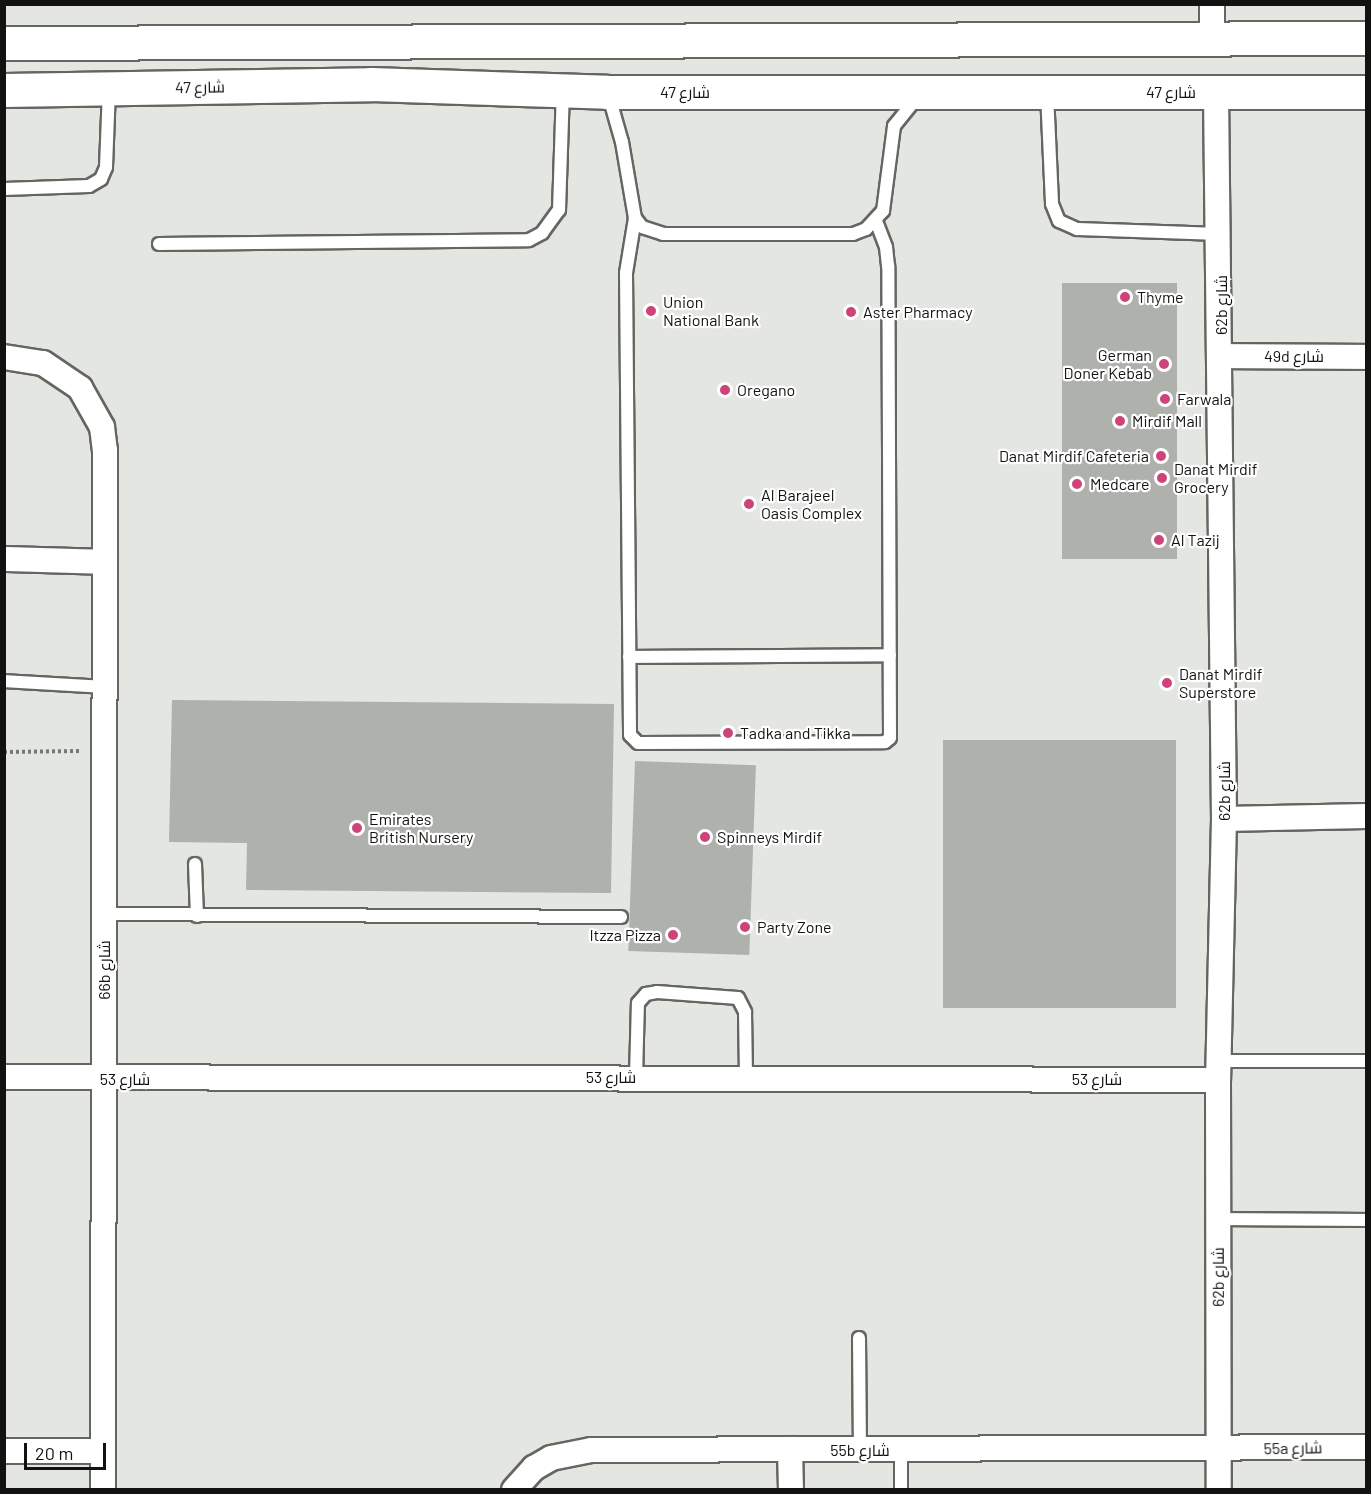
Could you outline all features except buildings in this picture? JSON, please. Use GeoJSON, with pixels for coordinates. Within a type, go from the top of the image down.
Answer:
{"type":"FeatureCollection","features":[{"type":"Feature","properties":{"kind":"street"},"geometry":{"type":"LineString","coordinates":[[1212,4],[1212,38]]}},
{"type":"Feature","properties":{"kind":"street"},"geometry":{"type":"LineString","coordinates":[[4,44],[662,44],[1366,38]]}},
{"type":"Feature","properties":{"kind":"street"},"geometry":{"type":"LineString","coordinates":[[372,84],[442,71],[451,59],[449,44]]}},
{"type":"Feature","properties":{"kind":"street"},"geometry":{"type":"LineString","coordinates":[[607,92],[611,72],[618,64],[662,44]]}},
{"type":"Feature","properties":{"kind":"street","name":"شارع 47"},"geometry":{"type":"LineString","coordinates":[[4,90],[372,84],[607,92],[1366,92]]}},
{"type":"Feature","properties":{"kind":"street","name":"62b شارع"},"geometry":{"type":"LineString","coordinates":[[1216,92],[1220,234],[1224,819],[1218,1070],[1219,1490]]}},
{"type":"Feature","properties":{"kind":"street","name":"49d شارع"},"geometry":{"type":"LineString","coordinates":[[1221,356],[1366,357]]}},
{"type":"Feature","properties":{"kind":"street","name":"66b شارع"},"geometry":{"type":"LineString","coordinates":[[4,357],[43,363],[80,388],[102,428],[105,450],[103,1490]]}},
{"type":"Feature","properties":{"kind":"street"},"geometry":{"type":"LineString","coordinates":[[4,559],[105,562]]}},
{"type":"Feature","properties":{"kind":"street"},"geometry":{"type":"LineString","coordinates":[[1224,819],[1366,816]]}},
{"type":"Feature","properties":{"kind":"street","name":"شارع 53"},"geometry":{"type":"LineString","coordinates":[[4,1077],[104,1079],[746,1077],[1218,1070]]}},
{"type":"Feature","properties":{"kind":"street","name":"55a شارع"},"geometry":{"type":"LineString","coordinates":[[1219,1449],[1366,1447]]}},
{"type":"Feature","properties":{"kind":"street"},"geometry":{"type":"LineString","coordinates":[[790,1449],[791,1490]]}},
{"type":"Feature","properties":{"kind":"street","name":"55b شارع"},"geometry":{"type":"LineString","coordinates":[[514,1490],[534,1468],[571,1452],[790,1449],[1219,1449]]}},
{"type":"Feature","properties":{"kind":"street"},"geometry":{"type":"LineString","coordinates":[[4,1451],[103,1451]]}},
{"type":"Feature","properties":{"kind":"lane"},"geometry":{"type":"LineString","coordinates":[[4,189],[89,186],[101,179],[106,166],[109,88]]}},
{"type":"Feature","properties":{"kind":"lane"},"geometry":{"type":"LineString","coordinates":[[159,244],[529,240],[542,233],[559,210],[563,91]]}},
{"type":"Feature","properties":{"kind":"lane"},"geometry":{"type":"LineString","coordinates":[[607,92],[621,142],[635,218],[626,259],[630,737],[636,743],[885,742],[891,733],[888,256],[876,221]]}},
{"type":"Feature","properties":{"kind":"lane"},"geometry":{"type":"LineString","coordinates":[[635,218],[652,232],[663,234],[854,234],[876,221],[886,198],[889,140],[894,126],[907,106],[925,92]]}},
{"type":"Feature","properties":{"kind":"lane"},"geometry":{"type":"LineString","coordinates":[[1047,92],[1052,204],[1059,221],[1077,229],[1220,234]]}},
{"type":"Feature","properties":{"kind":"lane"},"geometry":{"type":"LineString","coordinates":[[629,657],[890,656]]}},
{"type":"Feature","properties":{"kind":"lane"},"geometry":{"type":"LineString","coordinates":[[4,681],[104,687]]}},
{"type":"Feature","properties":{"kind":"lane"},"geometry":{"type":"LineString","coordinates":[[195,864],[197,916]]}},
{"type":"Feature","properties":{"kind":"lane"},"geometry":{"type":"LineString","coordinates":[[104,914],[621,917]]}},
{"type":"Feature","properties":{"kind":"lane"},"geometry":{"type":"LineString","coordinates":[[636,1077],[638,1003],[646,994],[657,992],[738,998],[745,1012],[746,1077]]}},
{"type":"Feature","properties":{"kind":"lane"},"geometry":{"type":"LineString","coordinates":[[1218,1070],[1366,1061]]}},
{"type":"Feature","properties":{"kind":"lane"},"geometry":{"type":"LineString","coordinates":[[1218,1219],[1366,1221]]}},
{"type":"Feature","properties":{"kind":"lane"},"geometry":{"type":"LineString","coordinates":[[859,1338],[860,1450]]}},
{"type":"Feature","properties":{"kind":"lane"},"geometry":{"type":"LineString","coordinates":[[901,1450],[901,1490]]}},
{"type":"Feature","properties":{"kind":"path"},"geometry":{"type":"LineString","coordinates":[[4,752],[104,750]]}},
{"type":"Feature","properties":{"kind":"place","name":"Thyme"},"geometry":{"type":"Point","coordinates":[1125,297]}},
{"type":"Feature","properties":{"kind":"place","name":"Union National Bank"},"geometry":{"type":"Point","coordinates":[651,311]}},
{"type":"Feature","properties":{"kind":"place","name":"Aster Pharmacy"},"geometry":{"type":"Point","coordinates":[851,312]}},
{"type":"Feature","properties":{"kind":"place","name":"German Doner Kebab"},"geometry":{"type":"Point","coordinates":[1164,364]}},
{"type":"Feature","properties":{"kind":"place","name":"Oregano"},"geometry":{"type":"Point","coordinates":[725,390]}},
{"type":"Feature","properties":{"kind":"place","name":"Farwala"},"geometry":{"type":"Point","coordinates":[1165,399]}},
{"type":"Feature","properties":{"kind":"place","name":"Mirdif Mall"},"geometry":{"type":"Point","coordinates":[1120,421]}},
{"type":"Feature","properties":{"kind":"place","name":"Danat Mirdif Cafeteria"},"geometry":{"type":"Point","coordinates":[1161,456]}},
{"type":"Feature","properties":{"kind":"place","name":"Danat Mirdif Grocery"},"geometry":{"type":"Point","coordinates":[1162,478]}},
{"type":"Feature","properties":{"kind":"place","name":"Medcare"},"geometry":{"type":"Point","coordinates":[1077,484]}},
{"type":"Feature","properties":{"kind":"place","name":"Al Barajeel Oasis Complex"},"geometry":{"type":"Point","coordinates":[749,504]}},
{"type":"Feature","properties":{"kind":"place","name":"Al Tazij"},"geometry":{"type":"Point","coordinates":[1159,540]}},
{"type":"Feature","properties":{"kind":"place","name":"Danat Mirdif Superstore"},"geometry":{"type":"Point","coordinates":[1167,683]}},
{"type":"Feature","properties":{"kind":"place","name":"Tadka and Tikka"},"geometry":{"type":"Point","coordinates":[728,733]}},
{"type":"Feature","properties":{"kind":"place","name":"Emirates British Nursery"},"geometry":{"type":"Point","coordinates":[357,828]}},
{"type":"Feature","properties":{"kind":"place","name":"Spinneys Mirdif"},"geometry":{"type":"Point","coordinates":[705,837]}},
{"type":"Feature","properties":{"kind":"place","name":"Party Zone"},"geometry":{"type":"Point","coordinates":[745,927]}},
{"type":"Feature","properties":{"kind":"place","name":"Itzza Pizza"},"geometry":{"type":"Point","coordinates":[673,935]}}]}
